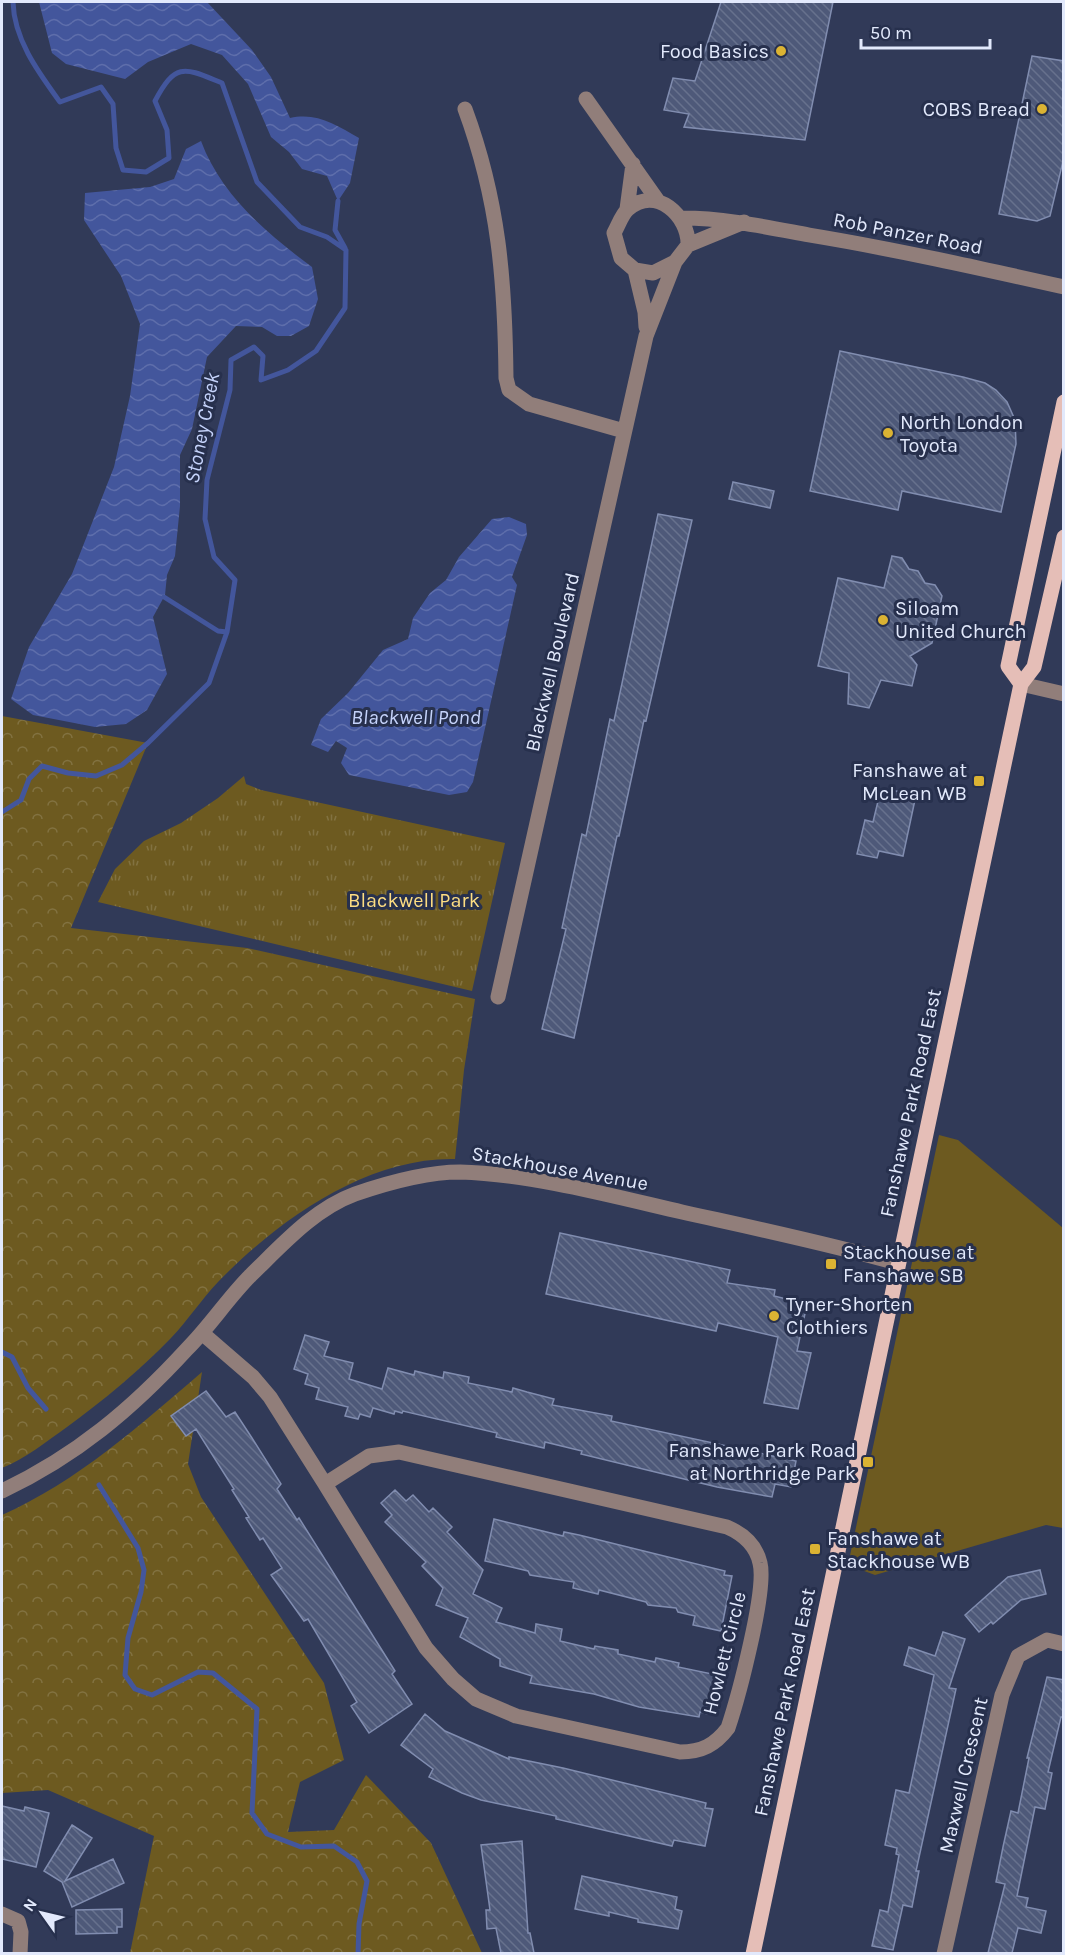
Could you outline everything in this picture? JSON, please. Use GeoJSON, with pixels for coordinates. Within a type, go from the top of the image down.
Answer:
{"type":"FeatureCollection","features":[{"type":"Feature","properties":{"kind":"main road"},"geometry":{"type":"LineString","coordinates":[[1021,684],[1008,666],[1064,402]]}},
{"type":"Feature","properties":{"kind":"main road","name":"Fanshawe Park Road East"},"geometry":{"type":"LineString","coordinates":[[753,1953],[1021,684],[1034,667],[1064,537]]}},
{"type":"Feature","properties":{"kind":"street"},"geometry":{"type":"LineString","coordinates":[[586,99],[658,201]]}},
{"type":"Feature","properties":{"kind":"street"},"geometry":{"type":"LineString","coordinates":[[465,109],[483,158],[497,228],[503,280],[506,378],[509,390],[529,404],[624,431]]}},
{"type":"Feature","properties":{"kind":"street","name":"Blackwell Boulevard"},"geometry":{"type":"LineString","coordinates":[[633,164],[627,209],[614,233],[621,258],[635,270],[645,312],[646,336]]}},
{"type":"Feature","properties":{"kind":"street"},"geometry":{"type":"LineString","coordinates":[[627,209],[640,202],[658,201],[671,207],[682,218],[688,245],[744,222]]}},
{"type":"Feature","properties":{"kind":"street"},"geometry":{"type":"LineString","coordinates":[[682,218],[712,218],[744,222]]}},
{"type":"Feature","properties":{"kind":"street","name":"Rob Panzer Road"},"geometry":{"type":"LineString","coordinates":[[744,222],[914,252],[1064,287]]}},
{"type":"Feature","properties":{"kind":"street","name":"Blackwell Boulevard"},"geometry":{"type":"LineString","coordinates":[[498,997],[646,336],[675,262],[688,245]]}},
{"type":"Feature","properties":{"kind":"street"},"geometry":{"type":"LineString","coordinates":[[635,270],[653,273],[675,262]]}},
{"type":"Feature","properties":{"kind":"street"},"geometry":{"type":"LineString","coordinates":[[1021,684],[1064,694]]}},
{"type":"Feature","properties":{"kind":"street","name":"Stackhouse Avenue"},"geometry":{"type":"LineString","coordinates":[[2,1491],[39,1474],[117,1420],[201,1334],[248,1278],[303,1225],[331,1205],[355,1194],[418,1178],[459,1172],[541,1182],[640,1202],[897,1263]]}},
{"type":"Feature","properties":{"kind":"street","name":"Howlett Circle"},"geometry":{"type":"LineString","coordinates":[[201,1334],[253,1377],[270,1397],[324,1484],[426,1648],[453,1679],[476,1699],[516,1716],[680,1752],[708,1748],[728,1728],[762,1586],[760,1561],[755,1550],[738,1532],[727,1527],[399,1452],[369,1456],[324,1484]]}},
{"type":"Feature","properties":{"kind":"street","name":"Maxwell Crescent"},"geometry":{"type":"LineString","coordinates":[[945,1953],[1002,1695],[1018,1656],[1047,1640],[1064,1644]]}},
{"type":"Feature","properties":{"kind":"street"},"geometry":{"type":"LineString","coordinates":[[2,1914],[18,1921],[21,1932],[20,1953]]}},
{"type":"Feature","properties":{"kind":"green space"},"geometry":{"type":"Polygon","coordinates":[[[2,716],[148,743],[71,928],[247,948],[475,999],[464,1070],[455,1159],[422,1161],[389,1169],[356,1181],[295,1216],[241,1259],[212,1289],[171,1338],[121,1385],[44,1444],[2,1468],[2,716]]]}},
{"type":"Feature","properties":{"kind":"green space","name":"Blackwell Park"},"geometry":{"type":"Polygon","coordinates":[[[244,776],[246,784],[261,790],[505,843],[472,991],[98,902],[115,869],[144,841],[181,823],[218,798],[244,776]]]}},
{"type":"Feature","properties":{"kind":"green space"},"geometry":{"type":"Polygon","coordinates":[[[939,1135],[958,1140],[1063,1228],[1063,1528],[1046,1525],[875,1575],[848,1565],[939,1135]]]}},
{"type":"Feature","properties":{"kind":"green space"},"geometry":{"type":"Polygon","coordinates":[[[202,1372],[188,1464],[201,1497],[324,1683],[344,1760],[300,1782],[288,1832],[334,1830],[366,1775],[431,1843],[482,1953],[130,1953],[154,1836],[48,1790],[2,1793],[2,1515],[30,1501],[82,1469],[131,1432],[202,1372]]]}},
{"type":"Feature","properties":{"kind":"water"},"geometry":{"type":"Polygon","coordinates":[[[39,2],[207,2],[252,50],[271,77],[290,118],[318,118],[359,138],[350,183],[338,201],[327,176],[302,169],[289,152],[271,137],[248,84],[222,55],[191,44],[148,62],[125,79],[66,64],[52,53],[39,2]]]}},
{"type":"Feature","properties":{"kind":"water"},"geometry":{"type":"Polygon","coordinates":[[[201,141],[220,179],[247,212],[278,241],[312,267],[318,299],[309,326],[291,336],[277,336],[262,327],[236,326],[207,357],[192,429],[180,455],[180,506],[175,556],[167,575],[165,595],[153,617],[167,674],[147,710],[126,724],[95,727],[33,715],[11,699],[29,647],[72,574],[114,467],[130,396],[140,324],[121,276],[84,220],[85,193],[150,187],[174,179],[186,149],[201,141]]]}},
{"type":"Feature","properties":{"kind":"water","name":"Blackwell Pond"},"geometry":{"type":"Polygon","coordinates":[[[509,517],[526,524],[527,535],[512,577],[517,585],[473,782],[467,792],[449,795],[349,775],[341,763],[347,748],[336,741],[328,752],[311,745],[321,719],[348,693],[383,650],[408,639],[413,618],[430,593],[446,580],[459,557],[492,519],[509,517]]]}},
{"type":"Feature","properties":{"kind":"building"},"geometry":{"type":"Polygon","coordinates":[[[721,2],[833,2],[805,140],[684,127],[689,114],[664,110],[673,78],[695,81],[721,2]]]}},
{"type":"Feature","properties":{"kind":"building","name":"COBS Bread"},"geometry":{"type":"Polygon","coordinates":[[[1032,56],[1064,61],[1064,157],[1050,216],[1037,221],[999,214],[1032,56]]]}},
{"type":"Feature","properties":{"kind":"building"},"geometry":{"type":"Polygon","coordinates":[[[840,351],[963,377],[985,383],[996,390],[1007,402],[1015,420],[1016,444],[1001,512],[902,491],[898,510],[810,491],[840,351]]]}},
{"type":"Feature","properties":{"kind":"building"},"geometry":{"type":"Polygon","coordinates":[[[733,482],[774,491],[770,508],[729,499],[733,482]]]}},
{"type":"Feature","properties":{"kind":"building"},"geometry":{"type":"Polygon","coordinates":[[[658,514],[692,520],[619,836],[617,836],[574,1038],[542,1029],[566,929],[562,928],[582,834],[586,836],[610,719],[614,721],[658,514]]]}},
{"type":"Feature","properties":{"kind":"building","name":"Siloam United Church"},"geometry":{"type":"Polygon","coordinates":[[[892,556],[902,558],[909,569],[918,571],[925,583],[935,585],[942,596],[932,643],[910,656],[917,665],[912,686],[881,680],[869,708],[848,704],[849,673],[818,666],[838,578],[884,588],[892,556]]]}},
{"type":"Feature","properties":{"kind":"building"},"geometry":{"type":"Polygon","coordinates":[[[886,789],[916,795],[903,856],[879,851],[877,858],[857,854],[865,820],[873,822],[880,793],[885,794],[886,789]]]}},
{"type":"Feature","properties":{"kind":"building"},"geometry":{"type":"Polygon","coordinates":[[[560,1233],[730,1270],[727,1283],[775,1290],[774,1296],[807,1304],[797,1351],[811,1353],[798,1409],[764,1403],[778,1337],[718,1323],[716,1331],[546,1294],[560,1233]]]}},
{"type":"Feature","properties":{"kind":"building"},"geometry":{"type":"Polygon","coordinates":[[[305,1335],[329,1342],[324,1356],[353,1363],[349,1379],[382,1389],[388,1368],[414,1375],[415,1371],[443,1378],[444,1372],[469,1377],[468,1383],[512,1392],[513,1388],[554,1399],[552,1405],[612,1416],[611,1421],[796,1461],[791,1487],[775,1484],[772,1497],[717,1487],[581,1454],[582,1451],[545,1442],[544,1448],[496,1437],[497,1433],[403,1411],[402,1413],[395,1411],[394,1414],[373,1408],[370,1417],[360,1414],[358,1419],[345,1416],[348,1407],[316,1399],[319,1388],[305,1384],[308,1374],[294,1369],[305,1335]]]}},
{"type":"Feature","properties":{"kind":"building"},"geometry":{"type":"Polygon","coordinates":[[[206,1391],[226,1417],[235,1412],[281,1484],[277,1489],[297,1520],[299,1518],[395,1671],[392,1674],[412,1704],[369,1733],[351,1706],[357,1702],[308,1619],[304,1621],[271,1575],[282,1568],[263,1538],[260,1540],[246,1518],[249,1517],[232,1490],[234,1489],[196,1429],[186,1436],[171,1416],[206,1391]]]}},
{"type":"Feature","properties":{"kind":"building"},"geometry":{"type":"Polygon","coordinates":[[[395,1490],[406,1501],[413,1495],[429,1512],[433,1508],[452,1527],[447,1532],[483,1570],[473,1594],[502,1608],[496,1622],[535,1633],[536,1624],[562,1629],[560,1641],[594,1649],[595,1646],[618,1650],[618,1654],[655,1662],[656,1658],[679,1663],[678,1667],[717,1675],[708,1714],[700,1712],[699,1717],[639,1707],[594,1694],[530,1683],[532,1676],[500,1666],[500,1659],[460,1637],[468,1618],[436,1605],[443,1588],[422,1566],[426,1562],[385,1522],[392,1515],[381,1503],[395,1490]]]}},
{"type":"Feature","properties":{"kind":"building"},"geometry":{"type":"Polygon","coordinates":[[[494,1519],[563,1536],[564,1532],[579,1535],[725,1571],[724,1575],[732,1576],[721,1631],[693,1625],[695,1616],[678,1612],[676,1608],[648,1605],[646,1602],[599,1590],[598,1594],[573,1588],[574,1582],[530,1575],[528,1571],[485,1561],[494,1519]]]}},
{"type":"Feature","properties":{"kind":"building"},"geometry":{"type":"Polygon","coordinates":[[[1040,1570],[1046,1594],[1021,1600],[993,1624],[991,1622],[979,1632],[965,1615],[1008,1577],[1040,1570]]]}},
{"type":"Feature","properties":{"kind":"building"},"geometry":{"type":"Polygon","coordinates":[[[943,1632],[965,1639],[949,1688],[956,1689],[916,1871],[919,1871],[912,1907],[903,1905],[893,1950],[872,1946],[880,1910],[888,1912],[899,1855],[896,1854],[897,1848],[885,1845],[896,1790],[909,1793],[934,1675],[904,1665],[909,1647],[935,1656],[943,1632]]]}},
{"type":"Feature","properties":{"kind":"building"},"geometry":{"type":"Polygon","coordinates":[[[1047,1677],[1064,1680],[1064,1717],[1061,1717],[1048,1772],[1052,1773],[1045,1809],[1035,1807],[1017,1896],[1028,1898],[1026,1907],[1046,1911],[1041,1933],[1018,1928],[1012,1953],[988,1953],[1005,1884],[996,1882],[1003,1847],[1011,1811],[1018,1813],[1029,1758],[1027,1758],[1047,1677]]]}},
{"type":"Feature","properties":{"kind":"building"},"geometry":{"type":"Polygon","coordinates":[[[425,1714],[445,1731],[509,1759],[509,1757],[563,1768],[706,1803],[705,1808],[713,1809],[705,1846],[674,1840],[672,1846],[556,1819],[556,1816],[481,1800],[462,1793],[429,1777],[433,1769],[401,1745],[425,1714]]]}},
{"type":"Feature","properties":{"kind":"building"},"geometry":{"type":"Polygon","coordinates":[[[2,1806],[24,1811],[25,1807],[49,1813],[36,1867],[2,1859],[2,1806]]]}},
{"type":"Feature","properties":{"kind":"building"},"geometry":{"type":"Polygon","coordinates":[[[72,1825],[92,1838],[65,1881],[113,1859],[124,1883],[72,1907],[62,1882],[44,1871],[72,1825]]]}},
{"type":"Feature","properties":{"kind":"building"},"geometry":{"type":"Polygon","coordinates":[[[522,1841],[528,1933],[530,1933],[534,1953],[501,1953],[496,1928],[487,1929],[486,1910],[490,1910],[481,1845],[522,1841]]]}},
{"type":"Feature","properties":{"kind":"building"},"geometry":{"type":"Polygon","coordinates":[[[582,1876],[677,1897],[675,1909],[682,1911],[678,1929],[638,1922],[638,1919],[609,1912],[609,1916],[575,1909],[582,1876]]]}},
{"type":"Feature","properties":{"kind":"building"},"geometry":{"type":"Polygon","coordinates":[[[122,1909],[122,1927],[117,1927],[117,1933],[76,1934],[76,1910],[122,1909]]]}},
{"type":"Feature","properties":{"kind":"waterway","name":"Stoney Creek"},"geometry":{"type":"LineString","coordinates":[[2,812],[21,800],[29,779],[42,766],[68,773],[96,776],[122,765],[148,743],[209,683],[227,632],[235,580],[214,557],[205,519],[207,480],[230,390],[231,360],[254,347],[263,356],[261,380],[288,370],[316,351],[345,308],[346,250],[327,237],[300,227],[257,182],[222,83],[199,74],[182,71],[176,74],[169,79],[155,101],[167,130],[169,158],[146,172],[123,170],[116,148],[113,104],[101,87],[60,102],[36,68],[23,43],[14,16],[13,2]]}},
{"type":"Feature","properties":{"kind":"waterway"},"geometry":{"type":"LineString","coordinates":[[338,201],[335,230],[345,248]]}},
{"type":"Feature","properties":{"kind":"waterway"},"geometry":{"type":"LineString","coordinates":[[164,597],[218,631],[227,632]]}},
{"type":"Feature","properties":{"kind":"waterway","name":"Stoney Creek"},"geometry":{"type":"LineString","coordinates":[[2,1352],[12,1357],[28,1388],[46,1409]]}},
{"type":"Feature","properties":{"kind":"waterway","name":"Stoney Creek"},"geometry":{"type":"LineString","coordinates":[[99,1485],[138,1548],[144,1570],[141,1592],[128,1638],[125,1675],[135,1689],[152,1695],[198,1672],[213,1673],[257,1709],[252,1813],[267,1834],[301,1847],[334,1846],[357,1862],[367,1881],[359,1924],[358,1954]]}},
{"type":"Feature","properties":{"kind":"place","name":"Food Basics"},"geometry":{"type":"Point","coordinates":[781,51]}},
{"type":"Feature","properties":{"kind":"place","name":"COBS Bread"},"geometry":{"type":"Point","coordinates":[1042,109]}},
{"type":"Feature","properties":{"kind":"place","name":"North London Toyota"},"geometry":{"type":"Point","coordinates":[888,433]}},
{"type":"Feature","properties":{"kind":"place","name":"Siloam United Church"},"geometry":{"type":"Point","coordinates":[883,620]}},
{"type":"Feature","properties":{"kind":"place","name":"Fanshawe at McLean WB"},"geometry":{"type":"Point","coordinates":[979,781]}},
{"type":"Feature","properties":{"kind":"place","name":"Stackhouse at Fanshawe SB"},"geometry":{"type":"Point","coordinates":[831,1264]}},
{"type":"Feature","properties":{"kind":"place","name":"Tyner-Shorten Clothiers"},"geometry":{"type":"Point","coordinates":[774,1316]}},
{"type":"Feature","properties":{"kind":"place","name":"Fanshawe Park Road at Northridge Park"},"geometry":{"type":"Point","coordinates":[868,1462]}},
{"type":"Feature","properties":{"kind":"place","name":"Fanshawe at Stackhouse WB"},"geometry":{"type":"Point","coordinates":[815,1549]}}]}
